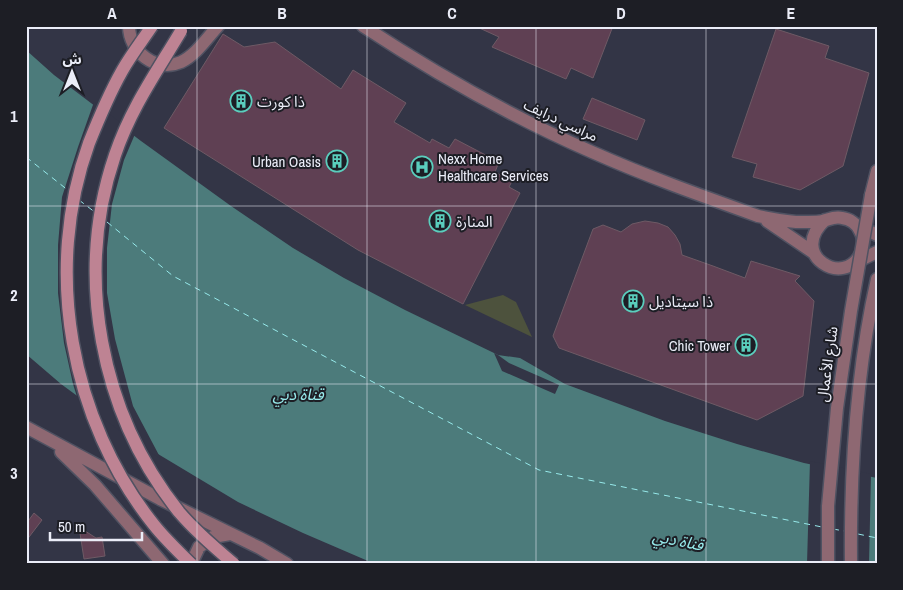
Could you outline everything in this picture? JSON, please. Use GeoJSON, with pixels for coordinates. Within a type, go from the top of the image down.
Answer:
{"type":"FeatureCollection","features":[{"type":"Feature","properties":{"kind":"main road"},"geometry":{"type":"LineString","coordinates":[[152,26],[134,51],[112,91],[99,118],[80,172],[74,200],[68,248],[67,286],[69,315],[72,344],[78,372],[86,400],[108,454],[122,479],[155,526],[191,564]]}},
{"type":"Feature","properties":{"kind":"main road"},"geometry":{"type":"LineString","coordinates":[[181,31],[136,105],[118,147],[107,181],[98,235],[96,262],[98,316],[115,395],[145,461],[164,492],[181,513],[202,536],[234,564]]}},
{"type":"Feature","properties":{"kind":"street"},"geometry":{"type":"LineString","coordinates":[[129,26],[133,44],[144,58],[168,65],[181,62],[192,55],[218,26]]}},
{"type":"Feature","properties":{"kind":"street","name":"مراسي درايف"},"geometry":{"type":"LineString","coordinates":[[363,26],[470,92],[510,113],[548,132],[657,180],[758,216],[791,222],[825,220]]}},
{"type":"Feature","properties":{"kind":"street","name":"شارع الأعمال"},"geometry":{"type":"LineString","coordinates":[[828,564],[828,506],[836,408],[849,321],[877,171]]}},
{"type":"Feature","properties":{"kind":"street","name":"مراسي درايف"},"geometry":{"type":"LineString","coordinates":[[758,216],[814,253]]}},
{"type":"Feature","properties":{"kind":"street"},"geometry":{"type":"LineString","coordinates":[[877,235],[848,219],[836,217],[825,220],[818,227],[813,235],[812,244],[818,260],[832,268],[847,267],[877,252]]}},
{"type":"Feature","properties":{"kind":"street"},"geometry":{"type":"LineString","coordinates":[[854,263],[859,258],[864,245],[861,231],[857,225]]}},
{"type":"Feature","properties":{"kind":"street"},"geometry":{"type":"LineString","coordinates":[[851,564],[853,458],[857,398],[864,344],[877,278]]}},
{"type":"Feature","properties":{"kind":"street"},"geometry":{"type":"LineString","coordinates":[[26,427],[160,499],[260,548],[287,564]]}},
{"type":"Feature","properties":{"kind":"street"},"geometry":{"type":"LineString","coordinates":[[40,435],[82,471],[163,564]]}},
{"type":"Feature","properties":{"kind":"street"},"geometry":{"type":"LineString","coordinates":[[191,564],[199,547],[213,537],[230,534]]}},
{"type":"Feature","properties":{"kind":"shaded area"},"geometry":{"type":"Polygon","coordinates":[[[503,295],[516,302],[532,337],[465,305],[503,295]]]}},
{"type":"Feature","properties":{"kind":"water","name":"قناة دبي"},"geometry":{"type":"Polygon","coordinates":[[[26,50],[54,75],[231,206],[293,248],[344,278],[405,310],[498,355],[520,358],[565,384],[665,421],[804,463],[877,478],[877,564],[375,564],[238,502],[148,448],[61,384],[26,354],[26,50]]]}},
{"type":"Feature","properties":{"kind":"pier"},"geometry":{"type":"Polygon","coordinates":[[[94,102],[135,134],[124,160],[112,204],[107,248],[107,293],[115,339],[133,406],[161,459],[78,400],[64,343],[58,293],[58,245],[62,197],[94,102]]]}},
{"type":"Feature","properties":{"kind":"pier"},"geometry":{"type":"Polygon","coordinates":[[[494,353],[509,363],[559,385],[555,394],[502,371],[494,353]]]}},
{"type":"Feature","properties":{"kind":"pier"},"geometry":{"type":"Polygon","coordinates":[[[810,461],[871,474],[869,564],[807,564],[810,461]]]}},
{"type":"Feature","properties":{"kind":"building"},"geometry":{"type":"Polygon","coordinates":[[[475,26],[613,26],[593,78],[571,68],[566,79],[492,47],[499,37],[475,26]]]}},
{"type":"Feature","properties":{"kind":"building"},"geometry":{"type":"Polygon","coordinates":[[[776,29],[829,46],[825,58],[869,73],[843,166],[800,190],[753,177],[757,164],[732,157],[776,29]]]}},
{"type":"Feature","properties":{"kind":"building"},"geometry":{"type":"Polygon","coordinates":[[[223,34],[244,47],[275,42],[341,89],[353,70],[406,103],[394,122],[430,143],[432,139],[449,148],[455,139],[499,162],[495,172],[512,181],[509,187],[520,193],[463,304],[358,250],[164,128],[223,34]]]}},
{"type":"Feature","properties":{"kind":"building"},"geometry":{"type":"Polygon","coordinates":[[[592,98],[645,120],[637,140],[583,119],[592,98]]]}},
{"type":"Feature","properties":{"kind":"building"},"geometry":{"type":"Polygon","coordinates":[[[645,221],[668,227],[680,244],[682,255],[745,278],[751,261],[800,276],[795,281],[814,301],[803,396],[757,420],[559,348],[553,336],[593,229],[603,225],[621,232],[632,224],[645,221]]]}},
{"type":"Feature","properties":{"kind":"building"},"geometry":{"type":"Polygon","coordinates":[[[34,513],[42,520],[26,541],[26,524],[34,513]]]}},
{"type":"Feature","properties":{"kind":"building"},"geometry":{"type":"Polygon","coordinates":[[[79,527],[96,538],[102,537],[105,556],[84,559],[79,527]]]}},
{"type":"Feature","properties":{"kind":"ferry route"},"geometry":{"type":"LineString","coordinates":[[26,157],[69,191]]}},
{"type":"Feature","properties":{"kind":"ferry route"},"geometry":{"type":"LineString","coordinates":[[79,200],[96,213]]}},
{"type":"Feature","properties":{"kind":"ferry route"},"geometry":{"type":"LineString","coordinates":[[107,222],[173,276],[539,470],[822,527]]}},
{"type":"Feature","properties":{"kind":"ferry route"},"geometry":{"type":"LineString","coordinates":[[833,529],[844,531]]}},
{"type":"Feature","properties":{"kind":"ferry route"},"geometry":{"type":"LineString","coordinates":[[858,534],[877,538]]}},
{"type":"Feature","properties":{"kind":"place","name":"ذا كورت"},"geometry":{"type":"Point","coordinates":[241,101]}},
{"type":"Feature","properties":{"kind":"place","name":"Urban Oasis"},"geometry":{"type":"Point","coordinates":[337,161]}},
{"type":"Feature","properties":{"kind":"place","name":"Nexx Home Healthcare Services"},"geometry":{"type":"Point","coordinates":[422,167]}},
{"type":"Feature","properties":{"kind":"place","name":"المنارة"},"geometry":{"type":"Point","coordinates":[440,221]}},
{"type":"Feature","properties":{"kind":"place","name":"ذا سيتاديل"},"geometry":{"type":"Point","coordinates":[633,301]}},
{"type":"Feature","properties":{"kind":"place","name":"Chic Tower"},"geometry":{"type":"Point","coordinates":[746,345]}}]}
